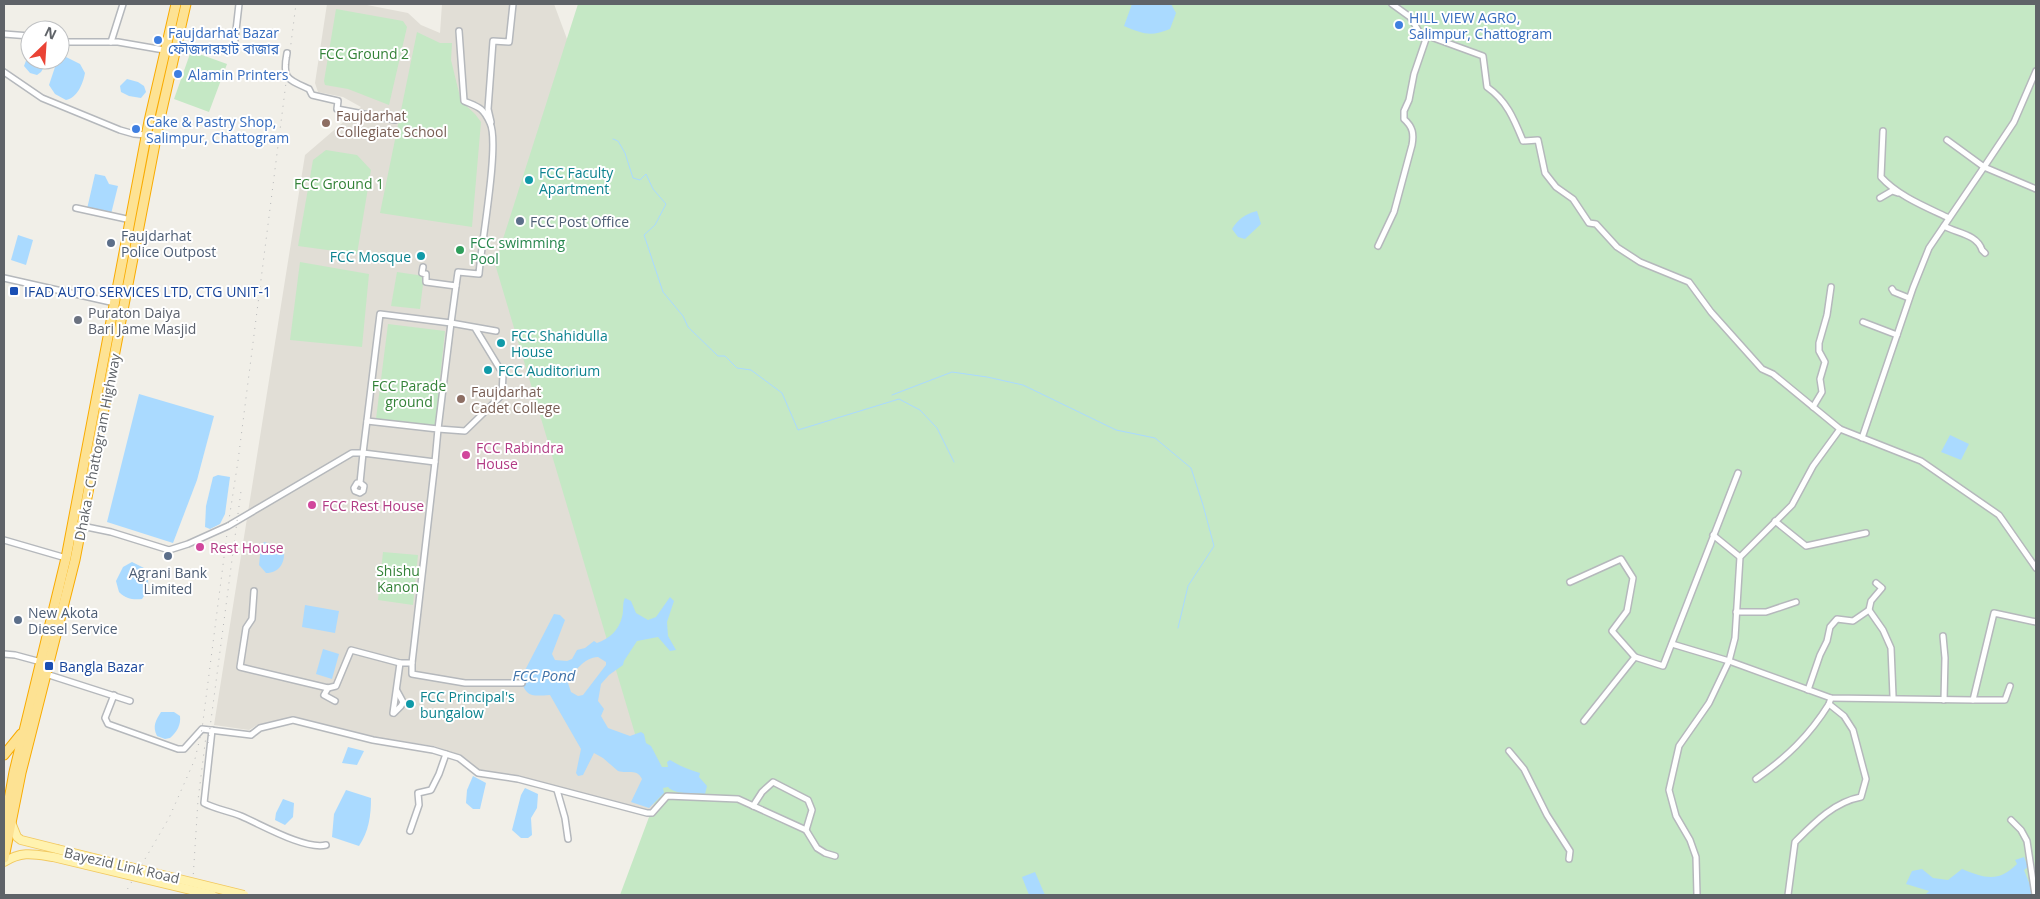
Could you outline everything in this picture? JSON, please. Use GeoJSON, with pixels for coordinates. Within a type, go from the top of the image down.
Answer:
{"type":"FeatureCollection","features":[{"type":"Feature","properties":{"kind":"highway","name":"Dhaka - Chattogram Highway"},"geometry":{"type":"LineString","coordinates":[[14,775],[46,674],[66,602],[77,525],[131,220],[164,50],[176,4]]}},
{"type":"Feature","properties":{"kind":"highway","name":"Dhaka - Chattogram Highway"},"geometry":{"type":"LineString","coordinates":[[4,858],[14,775],[66,558],[77,525],[114,363],[159,123],[186,4]]}},
{"type":"Feature","properties":{"kind":"highway"},"geometry":{"type":"LineString","coordinates":[[4,755],[19,738],[26,725]]}},
{"type":"Feature","properties":{"kind":"highway"},"geometry":{"type":"LineString","coordinates":[[4,770],[14,775]]}},
{"type":"Feature","properties":{"kind":"highway"},"geometry":{"type":"LineString","coordinates":[[4,803],[7,822]]}},
{"type":"Feature","properties":{"kind":"main road","name":"Bayezid Link Road"},"geometry":{"type":"LineString","coordinates":[[7,822],[21,840],[244,895]]}},
{"type":"Feature","properties":{"kind":"main road","name":"Bayezid Link Road"},"geometry":{"type":"LineString","coordinates":[[4,862],[17,855],[30,853],[212,895]]}},
{"type":"Feature","properties":{"kind":"street"},"geometry":{"type":"LineString","coordinates":[[111,42],[123,4]]}},
{"type":"Feature","properties":{"kind":"street"},"geometry":{"type":"LineString","coordinates":[[234,48],[238,4]]}},
{"type":"Feature","properties":{"kind":"street"},"geometry":{"type":"LineString","coordinates":[[513,4],[509,42],[493,41],[488,109],[494,146],[479,274],[458,272],[438,429],[412,674],[465,683],[522,683]]}},
{"type":"Feature","properties":{"kind":"street"},"geometry":{"type":"LineString","coordinates":[[1392,4],[1410,18],[1420,33],[1483,56],[1487,87],[1499,95],[1508,106],[1523,141],[1538,140],[1545,173],[1556,187],[1573,199],[1589,224],[1596,224],[1618,247],[1640,262],[1689,282],[1711,312],[1762,369],[1773,374],[1840,429],[1920,461],[1999,514],[2036,568]]}},
{"type":"Feature","properties":{"kind":"street"},"geometry":{"type":"LineString","coordinates":[[459,31],[464,101],[479,106],[491,124]]}},
{"type":"Feature","properties":{"kind":"street"},"geometry":{"type":"LineString","coordinates":[[4,34],[20,35]]}},
{"type":"Feature","properties":{"kind":"street"},"geometry":{"type":"LineString","coordinates":[[1378,246],[1394,212],[1412,145],[1414,135],[1410,124],[1404,118],[1404,111],[1409,100],[1414,74],[1427,36]]}},
{"type":"Feature","properties":{"kind":"street"},"geometry":{"type":"LineString","coordinates":[[70,42],[111,42],[164,50]]}},
{"type":"Feature","properties":{"kind":"street"},"geometry":{"type":"LineString","coordinates":[[287,53],[284,69],[287,75],[293,82],[310,89],[312,95],[338,101],[337,109],[395,120]]}},
{"type":"Feature","properties":{"kind":"street"},"geometry":{"type":"LineString","coordinates":[[4,72],[42,98],[120,130],[134,134],[147,134]]}},
{"type":"Feature","properties":{"kind":"street"},"geometry":{"type":"LineString","coordinates":[[1862,438],[1909,298],[1929,248],[2014,122],[2036,72]]}},
{"type":"Feature","properties":{"kind":"street"},"geometry":{"type":"LineString","coordinates":[[1883,131],[1881,177],[1886,183],[1904,194],[1950,218]]}},
{"type":"Feature","properties":{"kind":"street"},"geometry":{"type":"LineString","coordinates":[[1947,140],[1984,167],[2036,189]]}},
{"type":"Feature","properties":{"kind":"street"},"geometry":{"type":"LineString","coordinates":[[1880,198],[1892,191],[1904,194]]}},
{"type":"Feature","properties":{"kind":"street"},"geometry":{"type":"LineString","coordinates":[[76,208],[131,220]]}},
{"type":"Feature","properties":{"kind":"street"},"geometry":{"type":"LineString","coordinates":[[1944,226],[1954,232],[1965,233],[1985,253]]}},
{"type":"Feature","properties":{"kind":"street"},"geometry":{"type":"LineString","coordinates":[[424,267],[422,273],[426,274],[426,282],[456,286]]}},
{"type":"Feature","properties":{"kind":"street"},"geometry":{"type":"LineString","coordinates":[[4,278],[116,303]]}},
{"type":"Feature","properties":{"kind":"street"},"geometry":{"type":"LineString","coordinates":[[1814,407],[1822,392],[1820,379],[1825,362],[1819,351],[1819,343],[1827,315],[1831,287]]}},
{"type":"Feature","properties":{"kind":"street"},"geometry":{"type":"LineString","coordinates":[[1892,289],[1894,292],[1909,298]]}},
{"type":"Feature","properties":{"kind":"street"},"geometry":{"type":"LineString","coordinates":[[360,483],[380,314],[496,330]]}},
{"type":"Feature","properties":{"kind":"street"},"geometry":{"type":"LineString","coordinates":[[1863,322],[1897,335]]}},
{"type":"Feature","properties":{"kind":"street"},"geometry":{"type":"LineString","coordinates":[[366,421],[465,431],[502,395],[503,374],[475,328]]}},
{"type":"Feature","properties":{"kind":"street"},"geometry":{"type":"LineString","coordinates":[[1697,895],[1696,857],[1690,840],[1676,816],[1669,790],[1679,746],[1709,703],[1729,661],[1735,638],[1740,557],[1792,505],[1813,466],[1840,429]]}},
{"type":"Feature","properties":{"kind":"street"},"geometry":{"type":"LineString","coordinates":[[77,525],[111,532],[169,550],[188,544],[228,526],[352,453],[435,462]]}},
{"type":"Feature","properties":{"kind":"street"},"geometry":{"type":"LineString","coordinates":[[1570,582],[1621,559],[1633,578],[1627,611],[1612,631],[1634,657],[1663,666],[1738,473]]}},
{"type":"Feature","properties":{"kind":"street"},"geometry":{"type":"LineString","coordinates":[[1776,521],[1806,546],[1866,533]]}},
{"type":"Feature","properties":{"kind":"street"},"geometry":{"type":"LineString","coordinates":[[1713,535],[1740,557]]}},
{"type":"Feature","properties":{"kind":"street"},"geometry":{"type":"LineString","coordinates":[[4,540],[66,558]]}},
{"type":"Feature","properties":{"kind":"street"},"geometry":{"type":"LineString","coordinates":[[1808,690],[1830,627],[1837,619],[1853,621],[1869,610],[1871,601],[1882,588],[1876,583]]}},
{"type":"Feature","properties":{"kind":"street"},"geometry":{"type":"LineString","coordinates":[[254,591],[252,619],[246,628],[240,667],[328,688],[336,686],[351,650],[400,662],[412,663]]}},
{"type":"Feature","properties":{"kind":"street"},"geometry":{"type":"LineString","coordinates":[[1736,612],[1766,612],[1796,602]]}},
{"type":"Feature","properties":{"kind":"street"},"geometry":{"type":"LineString","coordinates":[[1869,610],[1883,630],[1891,648],[1893,696]]}},
{"type":"Feature","properties":{"kind":"street"},"geometry":{"type":"LineString","coordinates":[[1973,700],[1994,613],[2036,622]]}},
{"type":"Feature","properties":{"kind":"street"},"geometry":{"type":"LineString","coordinates":[[1943,636],[1945,642],[1944,700]]}},
{"type":"Feature","properties":{"kind":"street"},"geometry":{"type":"LineString","coordinates":[[1672,644],[1729,661],[1808,690],[1830,701],[1844,716],[1853,730],[1865,773],[1865,787],[1861,797],[1852,798],[1833,808],[1795,842],[1788,895]]}},
{"type":"Feature","properties":{"kind":"street"},"geometry":{"type":"LineString","coordinates":[[4,654],[41,662]]}},
{"type":"Feature","properties":{"kind":"street"},"geometry":{"type":"LineString","coordinates":[[1584,721],[1634,657]]}},
{"type":"Feature","properties":{"kind":"street"},"geometry":{"type":"LineString","coordinates":[[396,691],[400,662]]}},
{"type":"Feature","properties":{"kind":"street"},"geometry":{"type":"LineString","coordinates":[[46,674],[130,701]]}},
{"type":"Feature","properties":{"kind":"street"},"geometry":{"type":"LineString","coordinates":[[1830,701],[2005,700],[2010,686]]}},
{"type":"Feature","properties":{"kind":"street"},"geometry":{"type":"LineString","coordinates":[[328,688],[323,697],[334,701]]}},
{"type":"Feature","properties":{"kind":"street"},"geometry":{"type":"LineString","coordinates":[[114,695],[105,718],[108,724],[178,749],[184,749],[202,728],[251,735],[260,728],[293,720],[374,740],[433,750],[459,758],[478,772],[518,780],[647,813],[652,813],[667,796],[738,799],[806,830],[817,848],[835,856]]}},
{"type":"Feature","properties":{"kind":"street"},"geometry":{"type":"LineString","coordinates":[[1756,779],[1775,766],[1813,729],[1830,701]]}},
{"type":"Feature","properties":{"kind":"street"},"geometry":{"type":"LineString","coordinates":[[212,730],[204,803],[242,817],[298,842],[317,847],[326,845]]}},
{"type":"Feature","properties":{"kind":"street"},"geometry":{"type":"LineString","coordinates":[[1509,750],[1524,769],[1547,815],[1570,851],[1569,859]]}},
{"type":"Feature","properties":{"kind":"street"},"geometry":{"type":"LineString","coordinates":[[410,831],[419,805],[418,793],[431,790],[446,754]]}},
{"type":"Feature","properties":{"kind":"street"},"geometry":{"type":"LineString","coordinates":[[753,806],[762,792],[772,782],[782,785],[808,800],[812,810],[806,830]]}},
{"type":"Feature","properties":{"kind":"street"},"geometry":{"type":"LineString","coordinates":[[557,790],[565,818],[568,839]]}},
{"type":"Feature","properties":{"kind":"street"},"geometry":{"type":"LineString","coordinates":[[2011,820],[2027,841],[2035,895]]}},
{"type":"Feature","properties":{"kind":"shaded area","name":"Faujdarhat Cadet College"},"geometry":{"type":"Polygon","coordinates":[[[327,4],[362,4],[408,13],[421,25],[440,33],[442,4],[554,4],[567,39],[721,593],[652,811],[550,787],[518,777],[479,770],[460,755],[434,746],[374,737],[291,717],[257,725],[249,730],[214,725],[305,155],[361,107],[343,97],[318,92],[315,83],[327,4]]]}},
{"type":"Feature","properties":{"kind":"green space"},"geometry":{"type":"Polygon","coordinates":[[[578,4],[2036,4],[2036,895],[620,895],[655,801],[495,264],[578,4]]]}},
{"type":"Feature","properties":{"kind":"green space","name":"FCC Ground 2"},"geometry":{"type":"Polygon","coordinates":[[[336,9],[403,21],[407,27],[389,105],[348,89],[325,85],[324,81],[336,9]]]}},
{"type":"Feature","properties":{"kind":"green space"},"geometry":{"type":"Polygon","coordinates":[[[417,32],[440,43],[452,43],[451,60],[461,101],[481,122],[472,227],[380,213],[417,32]]]}},
{"type":"Feature","properties":{"kind":"green space"},"geometry":{"type":"Polygon","coordinates":[[[191,51],[227,64],[209,112],[174,99],[191,51]]]}},
{"type":"Feature","properties":{"kind":"green space","name":"FCC Ground 1"},"geometry":{"type":"Polygon","coordinates":[[[326,150],[357,155],[371,170],[357,254],[298,246],[313,160],[326,150]]]}},
{"type":"Feature","properties":{"kind":"green space"},"geometry":{"type":"Polygon","coordinates":[[[300,262],[369,274],[362,347],[290,340],[300,262]]]}},
{"type":"Feature","properties":{"kind":"green space"},"geometry":{"type":"Polygon","coordinates":[[[397,272],[424,276],[420,309],[391,306],[397,272]]]}},
{"type":"Feature","properties":{"kind":"green space","name":"FCC Parade ground"},"geometry":{"type":"Polygon","coordinates":[[[388,324],[445,331],[435,427],[376,419],[388,324]]]}},
{"type":"Feature","properties":{"kind":"green space","name":"Shishu Kanon"},"geometry":{"type":"Polygon","coordinates":[[[383,552],[418,555],[413,605],[378,600],[383,552]]]}},
{"type":"Feature","properties":{"kind":"water"},"geometry":{"type":"Polygon","coordinates":[[[1132,4],[1171,4],[1176,13],[1170,29],[1147,34],[1124,26],[1132,4]]]}},
{"type":"Feature","properties":{"kind":"water"},"geometry":{"type":"Polygon","coordinates":[[[70,59],[80,64],[85,73],[79,90],[70,99],[66,100],[55,94],[49,85],[54,70],[70,70],[70,59]]]}},
{"type":"Feature","properties":{"kind":"water"},"geometry":{"type":"Polygon","coordinates":[[[27,70],[42,70],[37,75],[27,70]]]}},
{"type":"Feature","properties":{"kind":"water"},"geometry":{"type":"Polygon","coordinates":[[[127,79],[144,86],[146,92],[141,98],[129,96],[121,92],[120,86],[127,79]]]}},
{"type":"Feature","properties":{"kind":"water"},"geometry":{"type":"Polygon","coordinates":[[[95,174],[105,176],[109,184],[118,186],[111,214],[87,209],[95,174]]]}},
{"type":"Feature","properties":{"kind":"water"},"geometry":{"type":"Polygon","coordinates":[[[1257,211],[1261,224],[1245,239],[1238,237],[1232,229],[1234,225],[1242,217],[1257,211]]]}},
{"type":"Feature","properties":{"kind":"water"},"geometry":{"type":"Polygon","coordinates":[[[18,235],[33,240],[26,265],[11,260],[18,235]]]}},
{"type":"Feature","properties":{"kind":"water"},"geometry":{"type":"Polygon","coordinates":[[[139,394],[214,416],[197,480],[173,543],[107,522],[139,394]]]}},
{"type":"Feature","properties":{"kind":"water"},"geometry":{"type":"Polygon","coordinates":[[[1950,435],[1969,444],[1961,460],[1941,452],[1950,435]]]}},
{"type":"Feature","properties":{"kind":"water"},"geometry":{"type":"Polygon","coordinates":[[[218,475],[230,477],[225,514],[220,524],[210,529],[205,527],[206,506],[213,477],[218,475]]]}},
{"type":"Feature","properties":{"kind":"water"},"geometry":{"type":"Polygon","coordinates":[[[264,542],[275,545],[284,551],[282,563],[278,569],[271,573],[266,573],[259,565],[261,546],[264,542]]]}},
{"type":"Feature","properties":{"kind":"water"},"geometry":{"type":"Polygon","coordinates":[[[132,562],[144,568],[147,576],[148,588],[142,599],[124,596],[119,592],[116,581],[123,567],[132,562]]]}},
{"type":"Feature","properties":{"kind":"water","name":"FCC Pond"},"geometry":{"type":"Polygon","coordinates":[[[670,597],[674,601],[667,622],[668,636],[676,650],[670,651],[658,637],[637,641],[623,665],[609,675],[601,684],[598,701],[604,709],[601,716],[608,728],[630,736],[641,732],[644,734],[646,743],[651,746],[662,767],[668,767],[667,762],[670,760],[700,773],[699,777],[707,786],[705,794],[680,792],[671,790],[668,787],[663,788],[664,793],[649,808],[631,802],[642,779],[640,776],[635,772],[618,771],[594,753],[583,775],[578,776],[576,773],[581,749],[550,695],[539,696],[527,692],[521,678],[554,614],[560,615],[565,620],[552,654],[555,660],[567,661],[572,659],[577,650],[585,648],[594,641],[597,643],[613,633],[621,622],[625,598],[631,601],[636,613],[648,620],[656,617],[670,597]],[[598,657],[584,662],[576,670],[568,683],[571,692],[578,696],[583,695],[606,665],[606,662],[598,657]]]}},
{"type":"Feature","properties":{"kind":"water"},"geometry":{"type":"Polygon","coordinates":[[[305,605],[339,611],[335,633],[302,627],[305,605]]]}},
{"type":"Feature","properties":{"kind":"water"},"geometry":{"type":"Polygon","coordinates":[[[323,649],[339,654],[332,679],[316,674],[323,649]]]}},
{"type":"Feature","properties":{"kind":"water"},"geometry":{"type":"Polygon","coordinates":[[[161,712],[174,712],[180,716],[178,728],[170,738],[165,739],[157,736],[155,723],[161,712]]]}},
{"type":"Feature","properties":{"kind":"water"},"geometry":{"type":"Polygon","coordinates":[[[348,747],[364,751],[357,765],[342,763],[348,747]]]}},
{"type":"Feature","properties":{"kind":"water"},"geometry":{"type":"Polygon","coordinates":[[[473,776],[486,783],[480,809],[473,809],[466,803],[467,790],[473,776]]]}},
{"type":"Feature","properties":{"kind":"water"},"geometry":{"type":"Polygon","coordinates":[[[525,788],[538,794],[537,808],[531,818],[532,835],[528,838],[521,838],[512,830],[521,795],[525,788]]]}},
{"type":"Feature","properties":{"kind":"water"},"geometry":{"type":"Polygon","coordinates":[[[346,790],[371,798],[369,823],[359,846],[332,837],[334,814],[346,790]]]}},
{"type":"Feature","properties":{"kind":"water"},"geometry":{"type":"Polygon","coordinates":[[[283,799],[294,803],[293,817],[285,825],[275,820],[276,813],[283,799]]]}},
{"type":"Feature","properties":{"kind":"water"},"geometry":{"type":"Polygon","coordinates":[[[2024,857],[2028,867],[2024,870],[2034,895],[1925,895],[1929,891],[1906,884],[1912,871],[1922,869],[1933,878],[1948,880],[1962,869],[1978,875],[1997,876],[2004,874],[2017,864],[2015,860],[2024,857]]]}},
{"type":"Feature","properties":{"kind":"water"},"geometry":{"type":"Polygon","coordinates":[[[1035,872],[1045,895],[1029,895],[1022,877],[1035,872]]]}},
{"type":"Feature","properties":{"kind":"waterway"},"geometry":{"type":"LineString","coordinates":[[613,139],[618,141],[625,153],[633,178],[640,180],[646,174],[653,189],[666,204],[655,225],[644,235],[663,292],[683,316],[688,327],[718,356],[725,356],[737,368],[751,370],[782,393],[798,430],[899,399],[920,410],[937,428],[954,462]]}},
{"type":"Feature","properties":{"kind":"waterway"},"geometry":{"type":"LineString","coordinates":[[892,395],[952,372],[987,377],[1023,385],[1116,430],[1155,438],[1191,468],[1214,546],[1188,586],[1178,628]]}},
{"type":"Feature","properties":{"kind":"railway"},"geometry":{"type":"LineString","coordinates":[[124,895],[169,818],[195,759],[202,729],[296,4]]}},
{"type":"Feature","properties":{"kind":"railway"},"geometry":{"type":"LineString","coordinates":[[208,743],[241,491]]}},
{"type":"Feature","properties":{"kind":"railway"},"geometry":{"type":"LineString","coordinates":[[192,895],[198,800],[206,736]]}},
{"type":"Feature","properties":{"kind":"place","name":"HILL VIEW AGRO, Salimpur, Chattogram"},"geometry":{"type":"Point","coordinates":[1399,25]}},
{"type":"Feature","properties":{"kind":"place","name":"Faujdarhat Bazar ফৌজদারহাট বাজার"},"geometry":{"type":"Point","coordinates":[158,40]}},
{"type":"Feature","properties":{"kind":"place","name":"Alamin Printers"},"geometry":{"type":"Point","coordinates":[178,74]}},
{"type":"Feature","properties":{"kind":"place","name":"Faujdarhat Collegiate School"},"geometry":{"type":"Point","coordinates":[326,123]}},
{"type":"Feature","properties":{"kind":"place","name":"Cake & Pastry Shop, Salimpur, Chattogram"},"geometry":{"type":"Point","coordinates":[136,129]}},
{"type":"Feature","properties":{"kind":"place","name":"FCC Faculty Apartment"},"geometry":{"type":"Point","coordinates":[529,180]}},
{"type":"Feature","properties":{"kind":"place","name":"FCC Post Office"},"geometry":{"type":"Point","coordinates":[520,221]}},
{"type":"Feature","properties":{"kind":"place","name":"Faujdarhat Police Outpost"},"geometry":{"type":"Point","coordinates":[111,243]}},
{"type":"Feature","properties":{"kind":"place","name":"FCC swimming Pool"},"geometry":{"type":"Point","coordinates":[460,250]}},
{"type":"Feature","properties":{"kind":"place","name":"FCC Mosque"},"geometry":{"type":"Point","coordinates":[421,256]}},
{"type":"Feature","properties":{"kind":"place","name":"IFAD AUTO SERVICES LTD, CTG UNIT-1"},"geometry":{"type":"Point","coordinates":[14,291]}},
{"type":"Feature","properties":{"kind":"place","name":"Puraton Daiya Bari Jame Masjid"},"geometry":{"type":"Point","coordinates":[78,320]}},
{"type":"Feature","properties":{"kind":"place","name":"FCC Shahidulla House"},"geometry":{"type":"Point","coordinates":[501,343]}},
{"type":"Feature","properties":{"kind":"place","name":"FCC Auditorium"},"geometry":{"type":"Point","coordinates":[488,370]}},
{"type":"Feature","properties":{"kind":"place","name":"Faujdarhat Cadet College"},"geometry":{"type":"Point","coordinates":[461,399]}},
{"type":"Feature","properties":{"kind":"place","name":"FCC Rabindra House"},"geometry":{"type":"Point","coordinates":[466,455]}},
{"type":"Feature","properties":{"kind":"place","name":"FCC Rest House"},"geometry":{"type":"Point","coordinates":[312,505]}},
{"type":"Feature","properties":{"kind":"place","name":"Rest House"},"geometry":{"type":"Point","coordinates":[200,547]}},
{"type":"Feature","properties":{"kind":"place","name":"Agrani Bank Limited"},"geometry":{"type":"Point","coordinates":[168,556]}},
{"type":"Feature","properties":{"kind":"place","name":"New Akota Diesel Service"},"geometry":{"type":"Point","coordinates":[18,620]}},
{"type":"Feature","properties":{"kind":"place","name":"Bangla Bazar"},"geometry":{"type":"Point","coordinates":[49,666]}},
{"type":"Feature","properties":{"kind":"place","name":"FCC Principal's bungalow"},"geometry":{"type":"Point","coordinates":[410,704]}}]}
